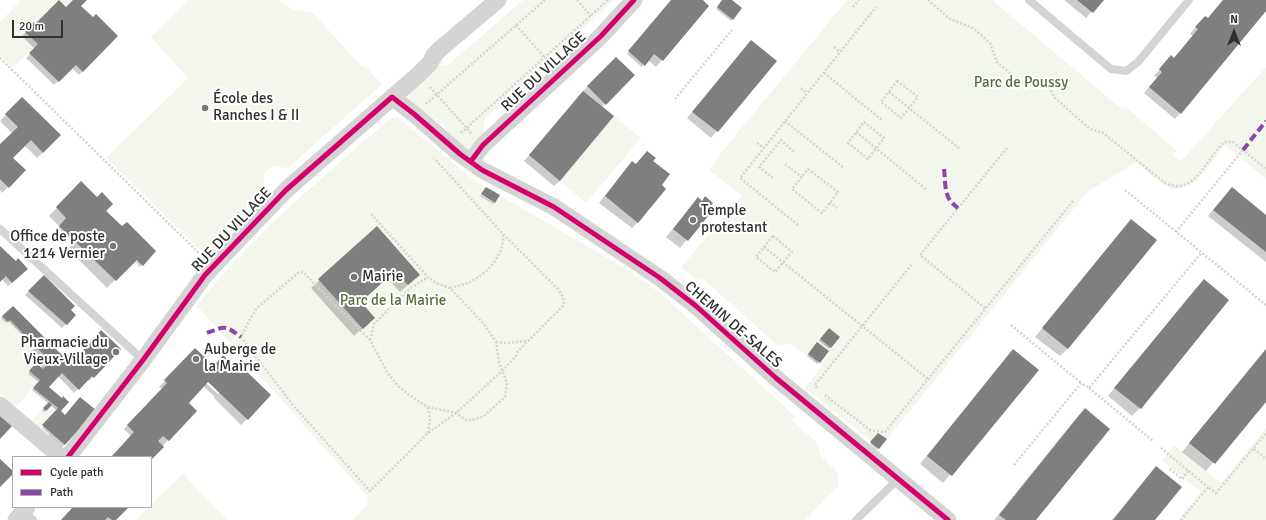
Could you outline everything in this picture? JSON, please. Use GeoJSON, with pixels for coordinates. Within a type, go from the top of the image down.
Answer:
{"type":"FeatureCollection","features":[{"type":"Feature","properties":{"kind":"street","name":"RUE DU VILLAGE"},"geometry":{"type":"LineString","coordinates":[[471,161],[483,145],[601,36],[634,0]]}},
{"type":"Feature","properties":{"kind":"street","name":"RUE DU VILLAGE"},"geometry":{"type":"LineString","coordinates":[[69,456],[209,271],[286,190],[430,63],[434,55],[490,2]]}},
{"type":"Feature","properties":{"kind":"street","name":"CHEMIN DE-SALES"},"geometry":{"type":"LineString","coordinates":[[392,97],[449,145],[482,170],[554,207],[660,278],[696,306],[776,378],[948,520]]}},
{"type":"Feature","properties":{"kind":"street"},"geometry":{"type":"LineString","coordinates":[[0,405],[60,456]]}},
{"type":"Feature","properties":{"kind":"lane"},"geometry":{"type":"LineString","coordinates":[[1029,0],[1112,69],[1126,71],[1138,62],[1189,0]]}},
{"type":"Feature","properties":{"kind":"lane"},"geometry":{"type":"LineString","coordinates":[[0,228],[143,360]]}},
{"type":"Feature","properties":{"kind":"lane"},"geometry":{"type":"LineString","coordinates":[[856,520],[898,479]]}},
{"type":"Feature","properties":{"kind":"path"},"geometry":{"type":"LineString","coordinates":[[421,108],[545,0]]}},
{"type":"Feature","properties":{"kind":"path"},"geometry":{"type":"LineString","coordinates":[[577,0],[591,16]]}},
{"type":"Feature","properties":{"kind":"path"},"geometry":{"type":"LineString","coordinates":[[449,145],[608,0]]}},
{"type":"Feature","properties":{"kind":"path"},"geometry":{"type":"LineString","coordinates":[[854,7],[859,0]]}},
{"type":"Feature","properties":{"kind":"path"},"geometry":{"type":"LineString","coordinates":[[928,0],[950,19],[973,28],[990,43],[998,62],[1011,74]]}},
{"type":"Feature","properties":{"kind":"path"},"geometry":{"type":"LineString","coordinates":[[798,225],[740,178],[876,7]]}},
{"type":"Feature","properties":{"kind":"path"},"geometry":{"type":"LineString","coordinates":[[516,25],[545,58]]}},
{"type":"Feature","properties":{"kind":"path"},"geometry":{"type":"LineString","coordinates":[[675,99],[732,30]]}},
{"type":"Feature","properties":{"kind":"path"},"geometry":{"type":"LineString","coordinates":[[834,47],[840,52]]}},
{"type":"Feature","properties":{"kind":"path"},"geometry":{"type":"LineString","coordinates":[[0,58],[209,271]]}},
{"type":"Feature","properties":{"kind":"path"},"geometry":{"type":"LineString","coordinates":[[824,73],[882,120]]}},
{"type":"Feature","properties":{"kind":"path"},"geometry":{"type":"LineString","coordinates":[[1042,77],[1055,98],[1090,129],[1103,133],[1165,183],[1171,186],[1183,186],[1193,180],[1226,142],[1233,142],[1266,169]]}},
{"type":"Feature","properties":{"kind":"path"},"geometry":{"type":"LineString","coordinates":[[897,81],[918,97],[901,118],[881,102],[889,92],[897,81]]}},
{"type":"Feature","properties":{"kind":"path"},"geometry":{"type":"LineString","coordinates":[[426,84],[475,137]]}},
{"type":"Feature","properties":{"kind":"path"},"geometry":{"type":"LineString","coordinates":[[801,88],[807,93]]}},
{"type":"Feature","properties":{"kind":"path"},"geometry":{"type":"LineString","coordinates":[[889,92],[960,149]]}},
{"type":"Feature","properties":{"kind":"path"},"geometry":{"type":"LineString","coordinates":[[785,121],[844,168]]}},
{"type":"Feature","properties":{"kind":"path"},"geometry":{"type":"LineString","coordinates":[[864,122],[884,138],[868,159],[848,143],[856,132],[864,122]]}},
{"type":"Feature","properties":{"kind":"path"},"geometry":{"type":"LineString","coordinates":[[856,132],[927,190]]}},
{"type":"Feature","properties":{"kind":"path"},"geometry":{"type":"LineString","coordinates":[[773,178],[759,167],[781,140],[794,152]]}},
{"type":"Feature","properties":{"kind":"path"},"geometry":{"type":"LineString","coordinates":[[757,143],[764,148]]}},
{"type":"Feature","properties":{"kind":"path"},"geometry":{"type":"LineString","coordinates":[[985,308],[920,255],[1007,148]]}},
{"type":"Feature","properties":{"kind":"path"},"geometry":{"type":"LineString","coordinates":[[1176,232],[1243,150]]}},
{"type":"Feature","properties":{"kind":"path"},"geometry":{"type":"LineString","coordinates":[[371,214],[428,277],[436,283],[450,288],[484,324],[496,342],[499,362],[502,370],[507,383],[505,397],[484,416],[472,420],[466,420],[456,413],[428,407],[398,386],[387,372],[370,340],[303,272],[299,272],[257,308],[241,337],[292,404],[370,492],[428,433],[456,413],[502,370],[564,305],[563,297],[558,289],[503,234],[434,158]]}},
{"type":"Feature","properties":{"kind":"path"},"geometry":{"type":"LineString","coordinates":[[784,164],[802,177]]}},
{"type":"Feature","properties":{"kind":"path"},"geometry":{"type":"LineString","coordinates":[[808,169],[838,192],[830,202],[822,213],[792,189],[808,169]]}},
{"type":"Feature","properties":{"kind":"path"},"geometry":{"type":"LineString","coordinates":[[1124,190],[1266,305]]}},
{"type":"Feature","properties":{"kind":"path"},"geometry":{"type":"LineString","coordinates":[[912,264],[815,385],[870,430],[885,432],[1073,201]]}},
{"type":"Feature","properties":{"kind":"path"},"geometry":{"type":"LineString","coordinates":[[830,202],[837,208]]}},
{"type":"Feature","properties":{"kind":"path"},"geometry":{"type":"LineString","coordinates":[[450,288],[468,283],[480,276],[490,267],[499,254],[504,243],[503,234]]}},
{"type":"Feature","properties":{"kind":"path"},"geometry":{"type":"LineString","coordinates":[[773,236],[792,252],[775,272],[756,257],[764,247],[773,236]]}},
{"type":"Feature","properties":{"kind":"path"},"geometry":{"type":"LineString","coordinates":[[764,247],[928,379]]}},
{"type":"Feature","properties":{"kind":"path"},"geometry":{"type":"LineString","coordinates":[[1089,388],[1202,252]]}},
{"type":"Feature","properties":{"kind":"path"},"geometry":{"type":"LineString","coordinates":[[370,340],[374,324],[408,290],[428,277]]}},
{"type":"Feature","properties":{"kind":"path"},"geometry":{"type":"LineString","coordinates":[[1011,325],[1153,441]]}},
{"type":"Feature","properties":{"kind":"path"},"geometry":{"type":"LineString","coordinates":[[496,342],[505,343],[529,340]]}},
{"type":"Feature","properties":{"kind":"path"},"geometry":{"type":"LineString","coordinates":[[1014,465],[1081,383]]}},
{"type":"Feature","properties":{"kind":"path"},"geometry":{"type":"LineString","coordinates":[[428,407],[430,419],[428,433]]}},
{"type":"Feature","properties":{"kind":"path"},"geometry":{"type":"LineString","coordinates":[[1162,448],[1216,493],[1266,433]]}},
{"type":"Feature","properties":{"kind":"path"},"geometry":{"type":"LineString","coordinates":[[1254,449],[1266,459]]}},
{"type":"Feature","properties":{"kind":"path"},"geometry":{"type":"LineString","coordinates":[[1170,469],[1182,479],[1188,470]]}},
{"type":"Feature","properties":{"kind":"path"},"geometry":{"type":"LineString","coordinates":[[1181,520],[1208,487]]}},
{"type":"Feature","properties":{"kind":"green space"},"geometry":{"type":"Polygon","coordinates":[[[21,0],[73,0],[66,7],[36,24],[34,23],[25,31],[38,44],[13,67],[0,54],[0,22],[21,0]]]}},
{"type":"Feature","properties":{"kind":"green space","name":"École des Ranches I & II"},"geometry":{"type":"Polygon","coordinates":[[[188,0],[278,0],[293,10],[313,13],[361,66],[368,69],[382,84],[288,168],[272,166],[264,174],[264,188],[204,254],[106,158],[188,78],[151,37],[188,0]]]}},
{"type":"Feature","properties":{"kind":"green space"},"geometry":{"type":"Polygon","coordinates":[[[523,0],[614,0],[484,120],[484,135],[473,146],[464,148],[446,131],[447,129],[410,100],[409,93],[442,57],[442,65],[448,65],[523,0]]]}},
{"type":"Feature","properties":{"kind":"green space","name":"Parc de Poussy"},"geometry":{"type":"Polygon","coordinates":[[[847,0],[992,0],[1123,110],[1126,107],[1177,151],[1173,155],[1181,161],[1266,67],[1266,179],[1225,145],[1200,176],[1184,187],[1176,189],[1164,185],[1136,162],[1087,192],[879,449],[805,388],[822,366],[791,344],[777,345],[702,278],[699,281],[681,267],[742,196],[709,170],[721,153],[847,0]]]}},
{"type":"Feature","properties":{"kind":"green space"},"geometry":{"type":"Polygon","coordinates":[[[614,116],[641,138],[586,203],[560,181],[614,116]]]}},
{"type":"Feature","properties":{"kind":"green space","name":"Parc de la Mairie"},"geometry":{"type":"Polygon","coordinates":[[[397,117],[475,181],[618,264],[659,292],[795,416],[792,420],[818,444],[820,455],[837,472],[839,485],[805,520],[353,520],[367,505],[368,497],[197,306],[218,280],[264,231],[390,119],[397,117]]]}},
{"type":"Feature","properties":{"kind":"green space"},"geometry":{"type":"Polygon","coordinates":[[[2,316],[8,322],[10,320],[48,359],[44,363],[47,365],[43,369],[36,364],[29,371],[40,380],[16,407],[0,393],[0,318],[2,316]]]}},
{"type":"Feature","properties":{"kind":"green space"},"geometry":{"type":"Polygon","coordinates":[[[50,401],[58,408],[39,429],[31,422],[50,401]]]}},
{"type":"Feature","properties":{"kind":"green space"},"geometry":{"type":"Polygon","coordinates":[[[1266,428],[1266,520],[1178,520],[1201,492],[1162,460],[1174,445],[1221,483],[1266,428]]]}},
{"type":"Feature","properties":{"kind":"green space"},"geometry":{"type":"Polygon","coordinates":[[[183,474],[227,520],[136,520],[148,508],[152,508],[152,504],[183,474]]]}},
{"type":"Feature","properties":{"kind":"building"},"geometry":{"type":"Polygon","coordinates":[[[59,0],[66,7],[73,0],[87,0],[81,6],[93,17],[96,14],[118,36],[83,72],[76,65],[59,82],[29,53],[38,44],[25,32],[59,0]]]}},
{"type":"Feature","properties":{"kind":"building"},"geometry":{"type":"Polygon","coordinates":[[[671,0],[703,0],[709,6],[663,61],[654,54],[645,66],[628,51],[671,0]]]}},
{"type":"Feature","properties":{"kind":"building"},"geometry":{"type":"Polygon","coordinates":[[[722,0],[732,0],[742,8],[733,20],[717,7],[722,0]]]}},
{"type":"Feature","properties":{"kind":"building"},"geometry":{"type":"Polygon","coordinates":[[[1077,0],[1104,0],[1093,13],[1077,0]]]}},
{"type":"Feature","properties":{"kind":"building"},"geometry":{"type":"Polygon","coordinates":[[[1223,0],[1266,0],[1266,11],[1181,114],[1149,87],[1162,72],[1159,69],[1171,55],[1174,58],[1198,29],[1195,27],[1205,16],[1208,18],[1223,0]]]}},
{"type":"Feature","properties":{"kind":"building"},"geometry":{"type":"Polygon","coordinates":[[[751,40],[777,61],[718,132],[692,112],[751,40]]]}},
{"type":"Feature","properties":{"kind":"building"},"geometry":{"type":"Polygon","coordinates":[[[616,57],[635,75],[606,105],[587,86],[616,57]]]}},
{"type":"Feature","properties":{"kind":"building"},"geometry":{"type":"Polygon","coordinates":[[[583,91],[614,116],[560,181],[529,155],[583,91]]]}},
{"type":"Feature","properties":{"kind":"building"},"geometry":{"type":"Polygon","coordinates":[[[22,97],[61,135],[43,153],[31,140],[13,158],[26,170],[9,188],[0,179],[0,144],[18,127],[5,114],[22,97]]]}},
{"type":"Feature","properties":{"kind":"building"},"geometry":{"type":"Polygon","coordinates":[[[647,151],[656,158],[653,161],[670,174],[662,185],[666,189],[638,223],[605,196],[632,161],[636,164],[647,151]]]}},
{"type":"Feature","properties":{"kind":"building"},"geometry":{"type":"Polygon","coordinates":[[[81,181],[97,197],[102,192],[113,204],[106,211],[122,226],[127,222],[156,251],[143,266],[137,260],[116,281],[59,226],[66,218],[56,207],[81,181]]]}},
{"type":"Feature","properties":{"kind":"building"},"geometry":{"type":"Polygon","coordinates":[[[486,187],[500,195],[495,203],[481,194],[486,187]]]}},
{"type":"Feature","properties":{"kind":"building"},"geometry":{"type":"Polygon","coordinates":[[[1232,187],[1266,215],[1266,252],[1213,210],[1232,187]]]}},
{"type":"Feature","properties":{"kind":"building","name":"Temple protestant"},"geometry":{"type":"Polygon","coordinates":[[[705,196],[713,203],[710,207],[713,210],[688,241],[673,229],[698,197],[702,201],[705,196]]]}},
{"type":"Feature","properties":{"kind":"building"},"geometry":{"type":"Polygon","coordinates":[[[1131,219],[1157,240],[1068,349],[1042,328],[1131,219]]]}},
{"type":"Feature","properties":{"kind":"building","name":"Mairie"},"geometry":{"type":"Polygon","coordinates":[[[377,226],[420,275],[408,285],[395,271],[361,302],[375,318],[363,329],[318,279],[377,226]]]}},
{"type":"Feature","properties":{"kind":"building"},"geometry":{"type":"Polygon","coordinates":[[[0,246],[16,261],[18,258],[28,269],[12,283],[6,276],[0,282],[0,246]]]}},
{"type":"Feature","properties":{"kind":"building"},"geometry":{"type":"Polygon","coordinates":[[[44,275],[75,306],[71,310],[76,315],[67,325],[28,291],[44,275]]]}},
{"type":"Feature","properties":{"kind":"building"},"geometry":{"type":"Polygon","coordinates":[[[1204,279],[1229,300],[1141,409],[1114,388],[1204,279]]]}},
{"type":"Feature","properties":{"kind":"building"},"geometry":{"type":"Polygon","coordinates":[[[13,306],[71,364],[101,330],[121,349],[94,378],[92,376],[79,390],[62,373],[49,387],[69,402],[61,411],[65,415],[80,397],[96,410],[65,445],[42,425],[58,408],[33,388],[40,380],[29,371],[36,363],[43,369],[47,365],[44,363],[48,359],[10,320],[8,322],[2,316],[13,306]]]}},
{"type":"Feature","properties":{"kind":"building"},"geometry":{"type":"Polygon","coordinates":[[[829,328],[840,337],[831,348],[820,339],[829,328]]]}},
{"type":"Feature","properties":{"kind":"building"},"geometry":{"type":"Polygon","coordinates":[[[817,342],[829,351],[820,363],[808,354],[817,342]]]}},
{"type":"Feature","properties":{"kind":"building"},"geometry":{"type":"Polygon","coordinates":[[[195,348],[214,366],[223,355],[239,370],[242,367],[271,395],[248,420],[208,382],[189,403],[197,411],[169,441],[163,436],[158,441],[164,447],[152,459],[152,456],[112,456],[134,432],[127,425],[167,383],[164,380],[195,348]]]}},
{"type":"Feature","properties":{"kind":"building"},"geometry":{"type":"Polygon","coordinates":[[[1013,349],[1039,370],[952,476],[927,456],[1013,349]]]}},
{"type":"Feature","properties":{"kind":"building"},"geometry":{"type":"Polygon","coordinates":[[[1266,349],[1266,402],[1215,464],[1189,443],[1266,349]]]}},
{"type":"Feature","properties":{"kind":"building"},"geometry":{"type":"Polygon","coordinates":[[[49,402],[52,405],[46,411],[43,408],[49,402]]]}},
{"type":"Feature","properties":{"kind":"building"},"geometry":{"type":"Polygon","coordinates":[[[1085,408],[1110,429],[1036,520],[1006,520],[999,515],[1085,408]]]}},
{"type":"Feature","properties":{"kind":"building"},"geometry":{"type":"Polygon","coordinates":[[[0,414],[13,425],[0,439],[0,414]]]}},
{"type":"Feature","properties":{"kind":"building"},"geometry":{"type":"Polygon","coordinates":[[[878,433],[887,439],[879,449],[870,442],[878,433]]]}},
{"type":"Feature","properties":{"kind":"building"},"geometry":{"type":"Polygon","coordinates":[[[0,459],[12,470],[12,475],[0,487],[0,459]]]}},
{"type":"Feature","properties":{"kind":"building"},"geometry":{"type":"Polygon","coordinates":[[[1156,466],[1182,487],[1155,520],[1113,520],[1156,466]]]}},
{"type":"Feature","properties":{"kind":"building"},"geometry":{"type":"Polygon","coordinates":[[[72,508],[128,508],[116,520],[112,520],[108,517],[105,520],[61,520],[72,508]]]}},
{"type":"Feature","properties":{"kind":"marked path"},"geometry":{"type":"LineString","coordinates":[[1243,150],[1266,121]]}},
{"type":"Feature","properties":{"kind":"marked path"},"geometry":{"type":"LineString","coordinates":[[944,169],[946,191],[950,200],[958,208]]}},
{"type":"Feature","properties":{"kind":"marked path"},"geometry":{"type":"LineString","coordinates":[[207,333],[225,328],[241,337]]}},
{"type":"Feature","properties":{"kind":"cycle path"},"geometry":{"type":"LineString","coordinates":[[471,161],[483,145],[601,36],[634,0]]}},
{"type":"Feature","properties":{"kind":"cycle path"},"geometry":{"type":"LineString","coordinates":[[69,456],[143,360],[205,275],[286,190],[392,97],[460,154],[482,170],[554,207],[660,278],[696,306],[776,378],[948,520]]}},
{"type":"Feature","properties":{"kind":"place","name":"École des Ranches I & II"},"geometry":{"type":"Point","coordinates":[205,108]}},
{"type":"Feature","properties":{"kind":"place","name":"Temple protestant"},"geometry":{"type":"Point","coordinates":[693,220]}},
{"type":"Feature","properties":{"kind":"place","name":"Office de poste 1214 Vernier"},"geometry":{"type":"Point","coordinates":[113,246]}},
{"type":"Feature","properties":{"kind":"place","name":"Mairie"},"geometry":{"type":"Point","coordinates":[354,277]}},
{"type":"Feature","properties":{"kind":"place","name":"Pharmacie du Vieux-Village"},"geometry":{"type":"Point","coordinates":[116,352]}},
{"type":"Feature","properties":{"kind":"place","name":"Auberge de la Mairie"},"geometry":{"type":"Point","coordinates":[196,359]}}]}
